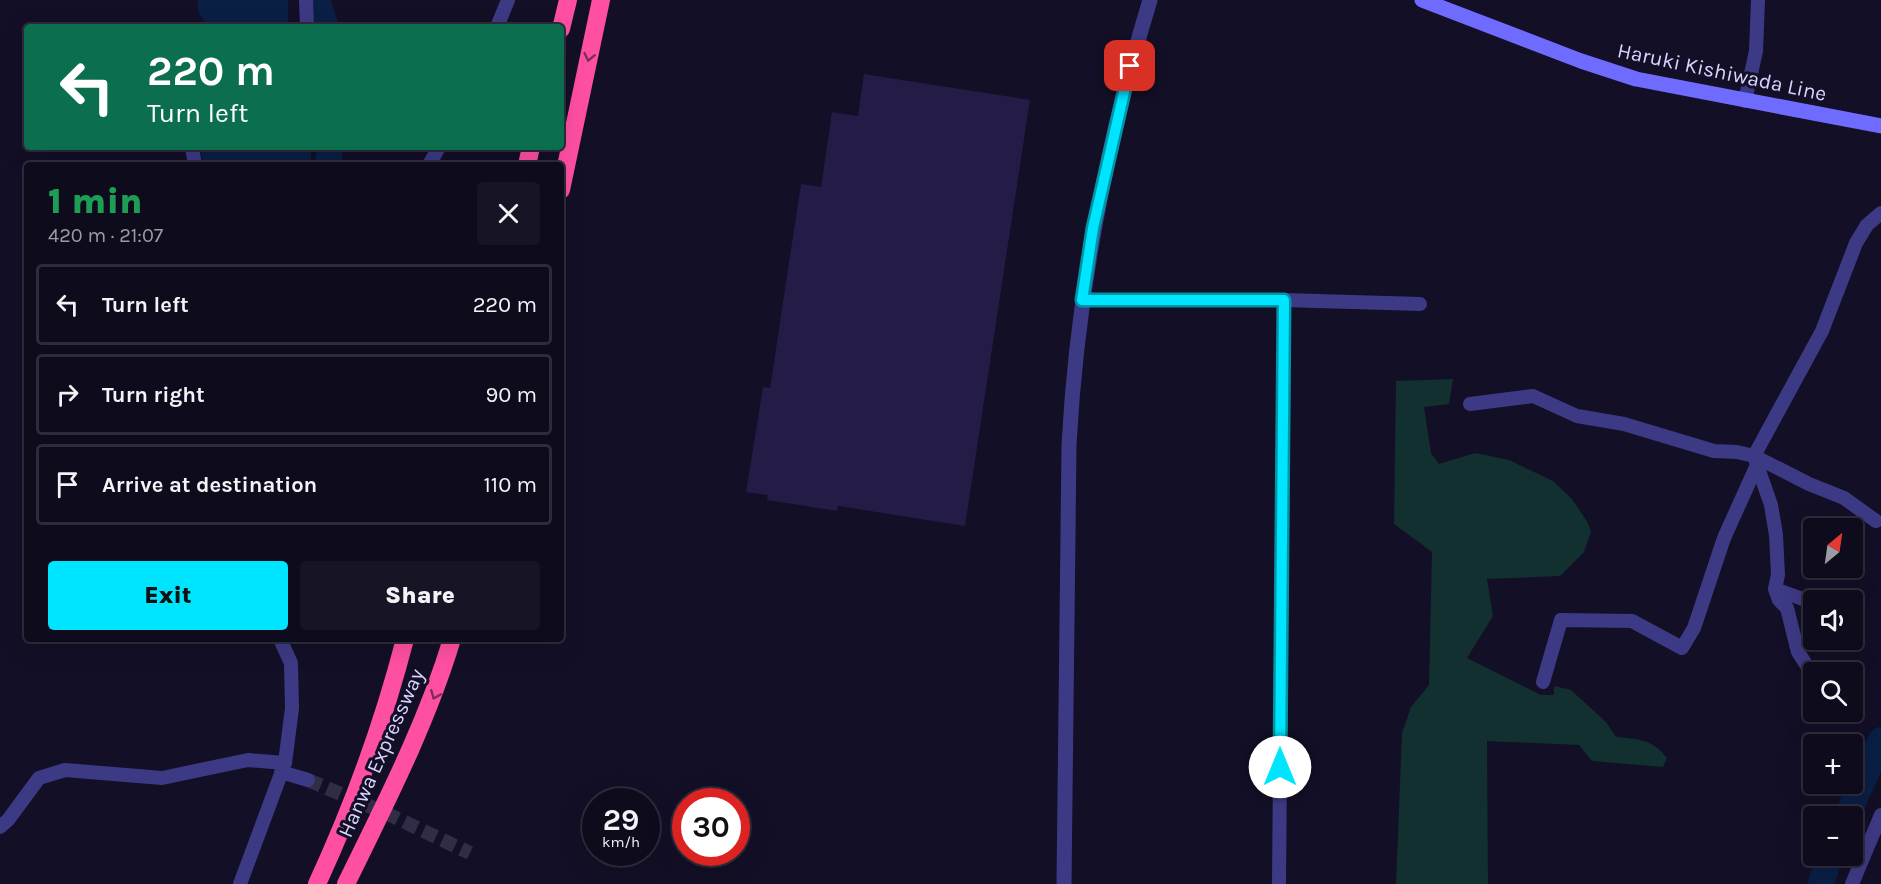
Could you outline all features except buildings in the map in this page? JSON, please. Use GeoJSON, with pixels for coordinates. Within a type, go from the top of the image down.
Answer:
{"type":"FeatureCollection","features":[{"type":"Feature","properties":{"kind":"highway"},"geometry":{"type":"LineString","coordinates":[[562,24],[568,0]]}},
{"type":"Feature","properties":{"kind":"highway"},"geometry":{"type":"LineString","coordinates":[[564,176],[601,0]]}},
{"type":"Feature","properties":{"kind":"highway","name":"Hanwa Expressway"},"geometry":{"type":"LineString","coordinates":[[317,884],[347,818],[387,706],[404,642]]}},
{"type":"Feature","properties":{"kind":"highway","name":"Hanwa Expressway"},"geometry":{"type":"LineString","coordinates":[[346,884],[407,759],[437,691],[451,642]]}},
{"type":"Feature","properties":{"kind":"main road","name":"Haruki Kishiwada Line"},"geometry":{"type":"LineString","coordinates":[[1422,0],[1581,61],[1636,79],[1881,126]]}},
{"type":"Feature","properties":{"kind":"street"},"geometry":{"type":"LineString","coordinates":[[306,0],[307,24]]}},
{"type":"Feature","properties":{"kind":"street"},"geometry":{"type":"LineString","coordinates":[[497,24],[508,0]]}},
{"type":"Feature","properties":{"kind":"street"},"geometry":{"type":"LineString","coordinates":[[1064,884],[1069,445],[1073,375],[1082,300],[1106,168],[1130,66],[1150,0]]}},
{"type":"Feature","properties":{"kind":"street"},"geometry":{"type":"LineString","coordinates":[[1745,101],[1756,51],[1758,0]]}},
{"type":"Feature","properties":{"kind":"street"},"geometry":{"type":"LineString","coordinates":[[1543,682],[1561,620],[1632,621],[1682,648],[1694,628],[1724,538],[1755,460],[1822,331],[1857,243],[1867,225],[1881,213]]}},
{"type":"Feature","properties":{"kind":"street"},"geometry":{"type":"LineString","coordinates":[[1082,300],[1284,300],[1420,304]]}},
{"type":"Feature","properties":{"kind":"street"},"geometry":{"type":"LineString","coordinates":[[1279,884],[1284,300]]}},
{"type":"Feature","properties":{"kind":"street"},"geometry":{"type":"LineString","coordinates":[[1470,404],[1533,396],[1577,416],[1624,424],[1714,451],[1737,452],[1844,498],[1876,521]]}},
{"type":"Feature","properties":{"kind":"street"},"geometry":{"type":"LineString","coordinates":[[1755,460],[1771,505],[1776,534],[1778,574],[1775,589],[1779,600],[1787,608],[1798,652],[1804,662]]}},
{"type":"Feature","properties":{"kind":"street"},"geometry":{"type":"LineString","coordinates":[[1775,589],[1803,599]]}},
{"type":"Feature","properties":{"kind":"street"},"geometry":{"type":"LineString","coordinates":[[240,884],[283,767],[292,708],[291,663],[281,642]]}},
{"type":"Feature","properties":{"kind":"street"},"geometry":{"type":"LineString","coordinates":[[0,826],[8,820],[39,778],[65,770],[162,778],[248,760],[283,767],[308,780]]}},
{"type":"Feature","properties":{"kind":"street"},"geometry":{"type":"LineString","coordinates":[[1852,884],[1881,815]]}},
{"type":"Feature","properties":{"kind":"green space"},"geometry":{"type":"Polygon","coordinates":[[[1453,379],[1449,404],[1424,407],[1431,453],[1439,464],[1475,453],[1509,460],[1553,481],[1572,499],[1588,523],[1591,532],[1584,552],[1560,576],[1487,579],[1493,616],[1467,658],[1541,695],[1554,695],[1554,686],[1571,690],[1606,722],[1616,737],[1651,744],[1667,758],[1663,767],[1592,761],[1579,745],[1487,741],[1488,884],[1396,884],[1402,733],[1411,707],[1429,685],[1432,552],[1394,524],[1396,381],[1453,379]]]}},
{"type":"Feature","properties":{"kind":"water"},"geometry":{"type":"Polygon","coordinates":[[[198,0],[288,0],[288,24],[207,24],[198,12],[198,0]]]}},
{"type":"Feature","properties":{"kind":"water"},"geometry":{"type":"Polygon","coordinates":[[[200,150],[311,150],[311,162],[202,162],[200,150]]]}},
{"type":"Feature","properties":{"kind":"waterway"},"geometry":{"type":"LineString","coordinates":[[317,0],[325,24]]}},
{"type":"Feature","properties":{"kind":"waterway"},"geometry":{"type":"LineString","coordinates":[[328,162],[330,150]]}},
{"type":"Feature","properties":{"kind":"waterway"},"geometry":{"type":"LineString","coordinates":[[1851,806],[1881,740]]}},
{"type":"Feature","properties":{"kind":"waterway"},"geometry":{"type":"LineString","coordinates":[[1821,884],[1827,866]]}},
{"type":"Feature","properties":{"kind":"tunnel"},"geometry":{"type":"LineString","coordinates":[[308,780],[470,853]]}},
{"type":"Feature","properties":{"kind":"route"},"geometry":{"type":"LineString","coordinates":[[1130,66],[1093,228],[1082,300],[1284,300],[1280,767]]}}]}
